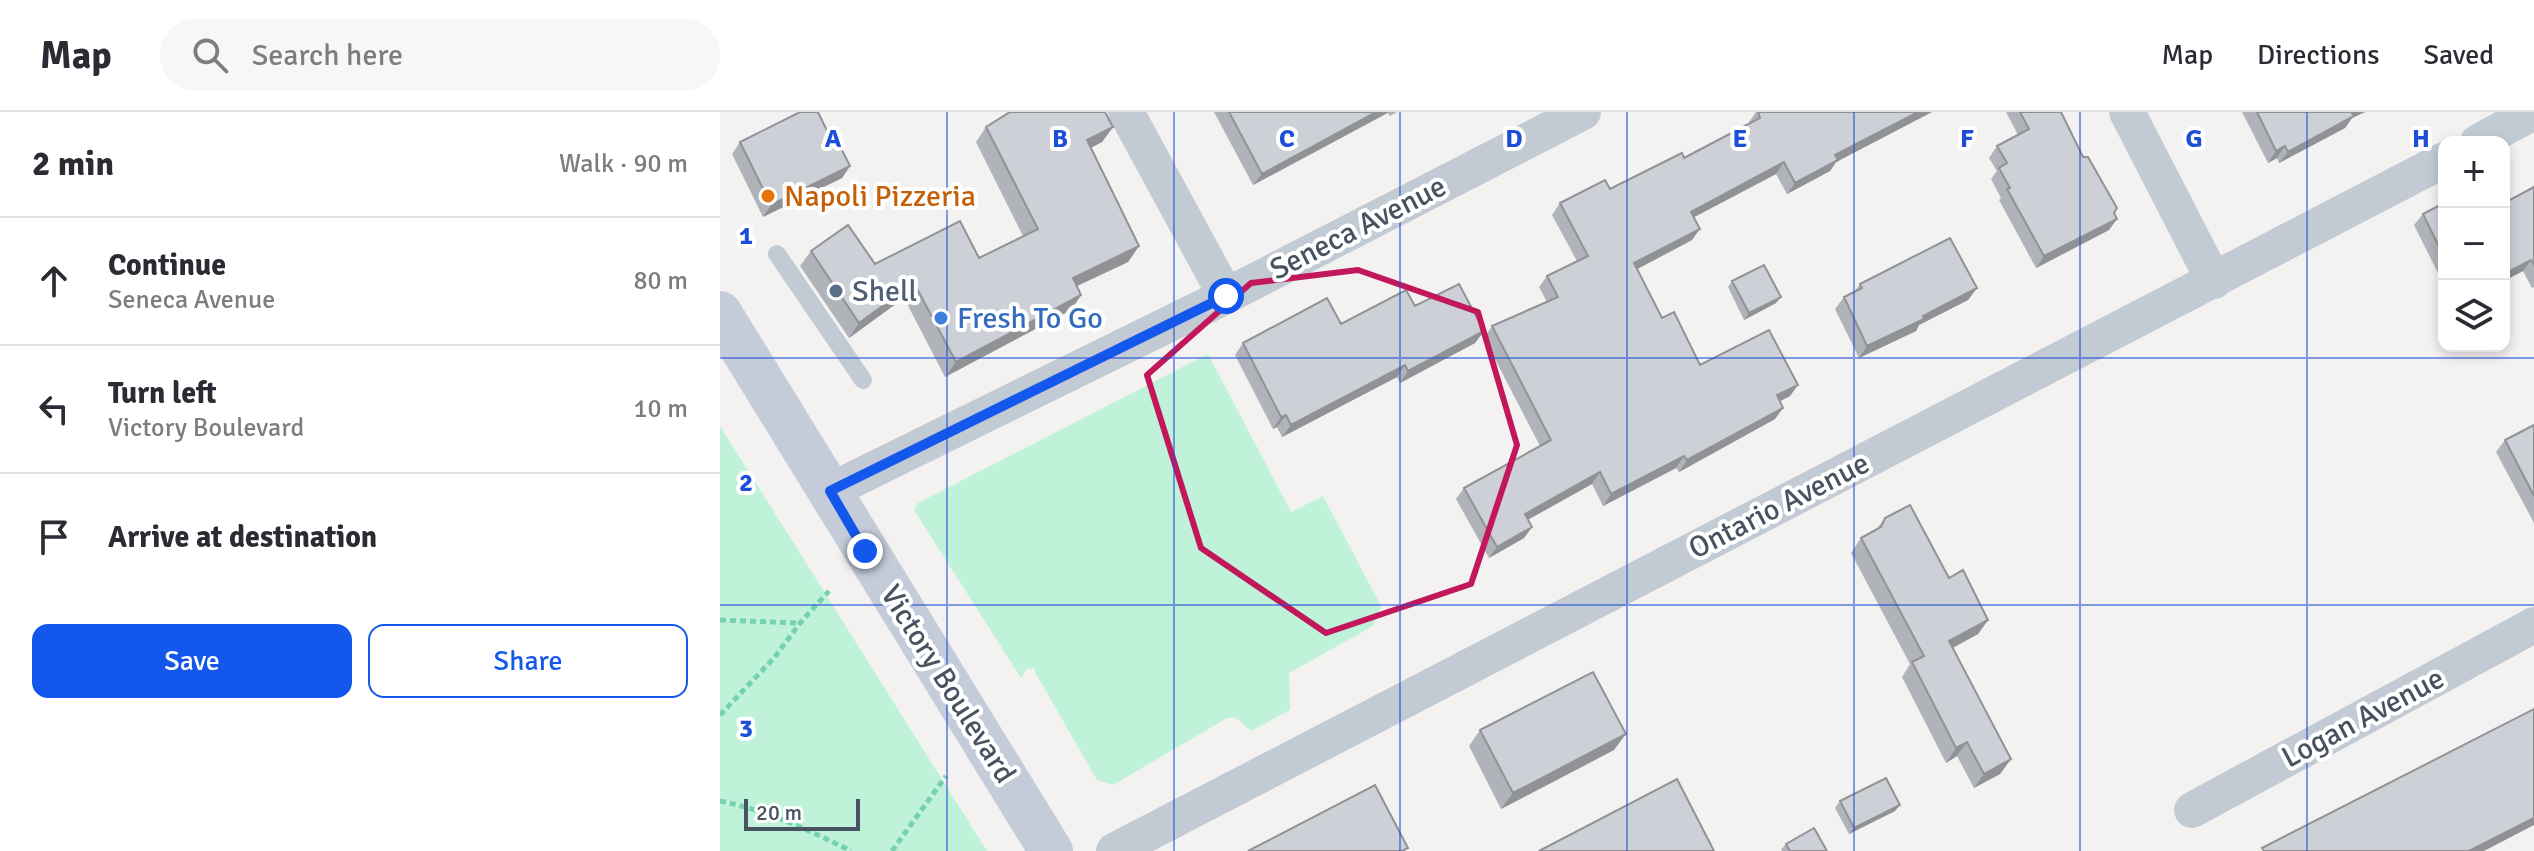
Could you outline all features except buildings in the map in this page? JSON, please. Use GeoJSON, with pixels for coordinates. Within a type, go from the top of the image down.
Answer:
{"type":"FeatureCollection","features":[{"type":"Feature","properties":{"kind":"main road","name":"Victory Boulevard"},"geometry":{"type":"LineString","coordinates":[[720,313],[1051,851]]}},
{"type":"Feature","properties":{"kind":"street"},"geometry":{"type":"LineString","coordinates":[[1126,112],[1226,296]]}},
{"type":"Feature","properties":{"kind":"street","name":"Seneca Avenue"},"geometry":{"type":"LineString","coordinates":[[830,491],[1226,296],[1583,112]]}},
{"type":"Feature","properties":{"kind":"street"},"geometry":{"type":"LineString","coordinates":[[2127,112],[2214,281]]}},
{"type":"Feature","properties":{"kind":"street"},"geometry":{"type":"LineString","coordinates":[[2489,136],[2534,112]]}},
{"type":"Feature","properties":{"kind":"street","name":"Ontario Avenue"},"geometry":{"type":"LineString","coordinates":[[1114,851],[2438,163]]}},
{"type":"Feature","properties":{"kind":"street","name":"Logan Avenue"},"geometry":{"type":"LineString","coordinates":[[2192,810],[2534,625]]}},
{"type":"Feature","properties":{"kind":"lane"},"geometry":{"type":"LineString","coordinates":[[777,254],[863,380]]}},
{"type":"Feature","properties":{"kind":"path"},"geometry":{"type":"LineString","coordinates":[[720,715],[774,658],[829,591]]}},
{"type":"Feature","properties":{"kind":"path"},"geometry":{"type":"LineString","coordinates":[[720,620],[800,623]]}},
{"type":"Feature","properties":{"kind":"path"},"geometry":{"type":"LineString","coordinates":[[892,851],[946,776]]}},
{"type":"Feature","properties":{"kind":"path"},"geometry":{"type":"LineString","coordinates":[[720,801],[809,830],[851,851]]}},
{"type":"Feature","properties":{"kind":"highlighted area"},"geometry":{"type":"Polygon","coordinates":[[[1358,270],[1478,312],[1517,445],[1471,584],[1326,633],[1201,548],[1147,375],[1251,283],[1358,270]]]}},
{"type":"Feature","properties":{"kind":"green space"},"geometry":{"type":"Polygon","coordinates":[[[1208,354],[1291,512],[1323,496],[1381,606],[1373,626],[1289,673],[1290,710],[1251,731],[1235,717],[1227,718],[1113,785],[1097,780],[1035,668],[1027,669],[1021,678],[914,510],[918,503],[1208,354]]]}},
{"type":"Feature","properties":{"kind":"green space"},"geometry":{"type":"Polygon","coordinates":[[[720,426],[987,851],[720,851],[720,426]]]}},
{"type":"Feature","properties":{"kind":"place","name":"Napoli Pizzeria"},"geometry":{"type":"Point","coordinates":[768,196]}},
{"type":"Feature","properties":{"kind":"place","name":"Shell"},"geometry":{"type":"Point","coordinates":[836,291]}},
{"type":"Feature","properties":{"kind":"place","name":"Fresh To Go"},"geometry":{"type":"Point","coordinates":[941,318]}},
{"type":"Feature","properties":{"kind":"route"},"geometry":{"type":"LineString","coordinates":[[865,551],[830,491],[1226,296]]}}]}
